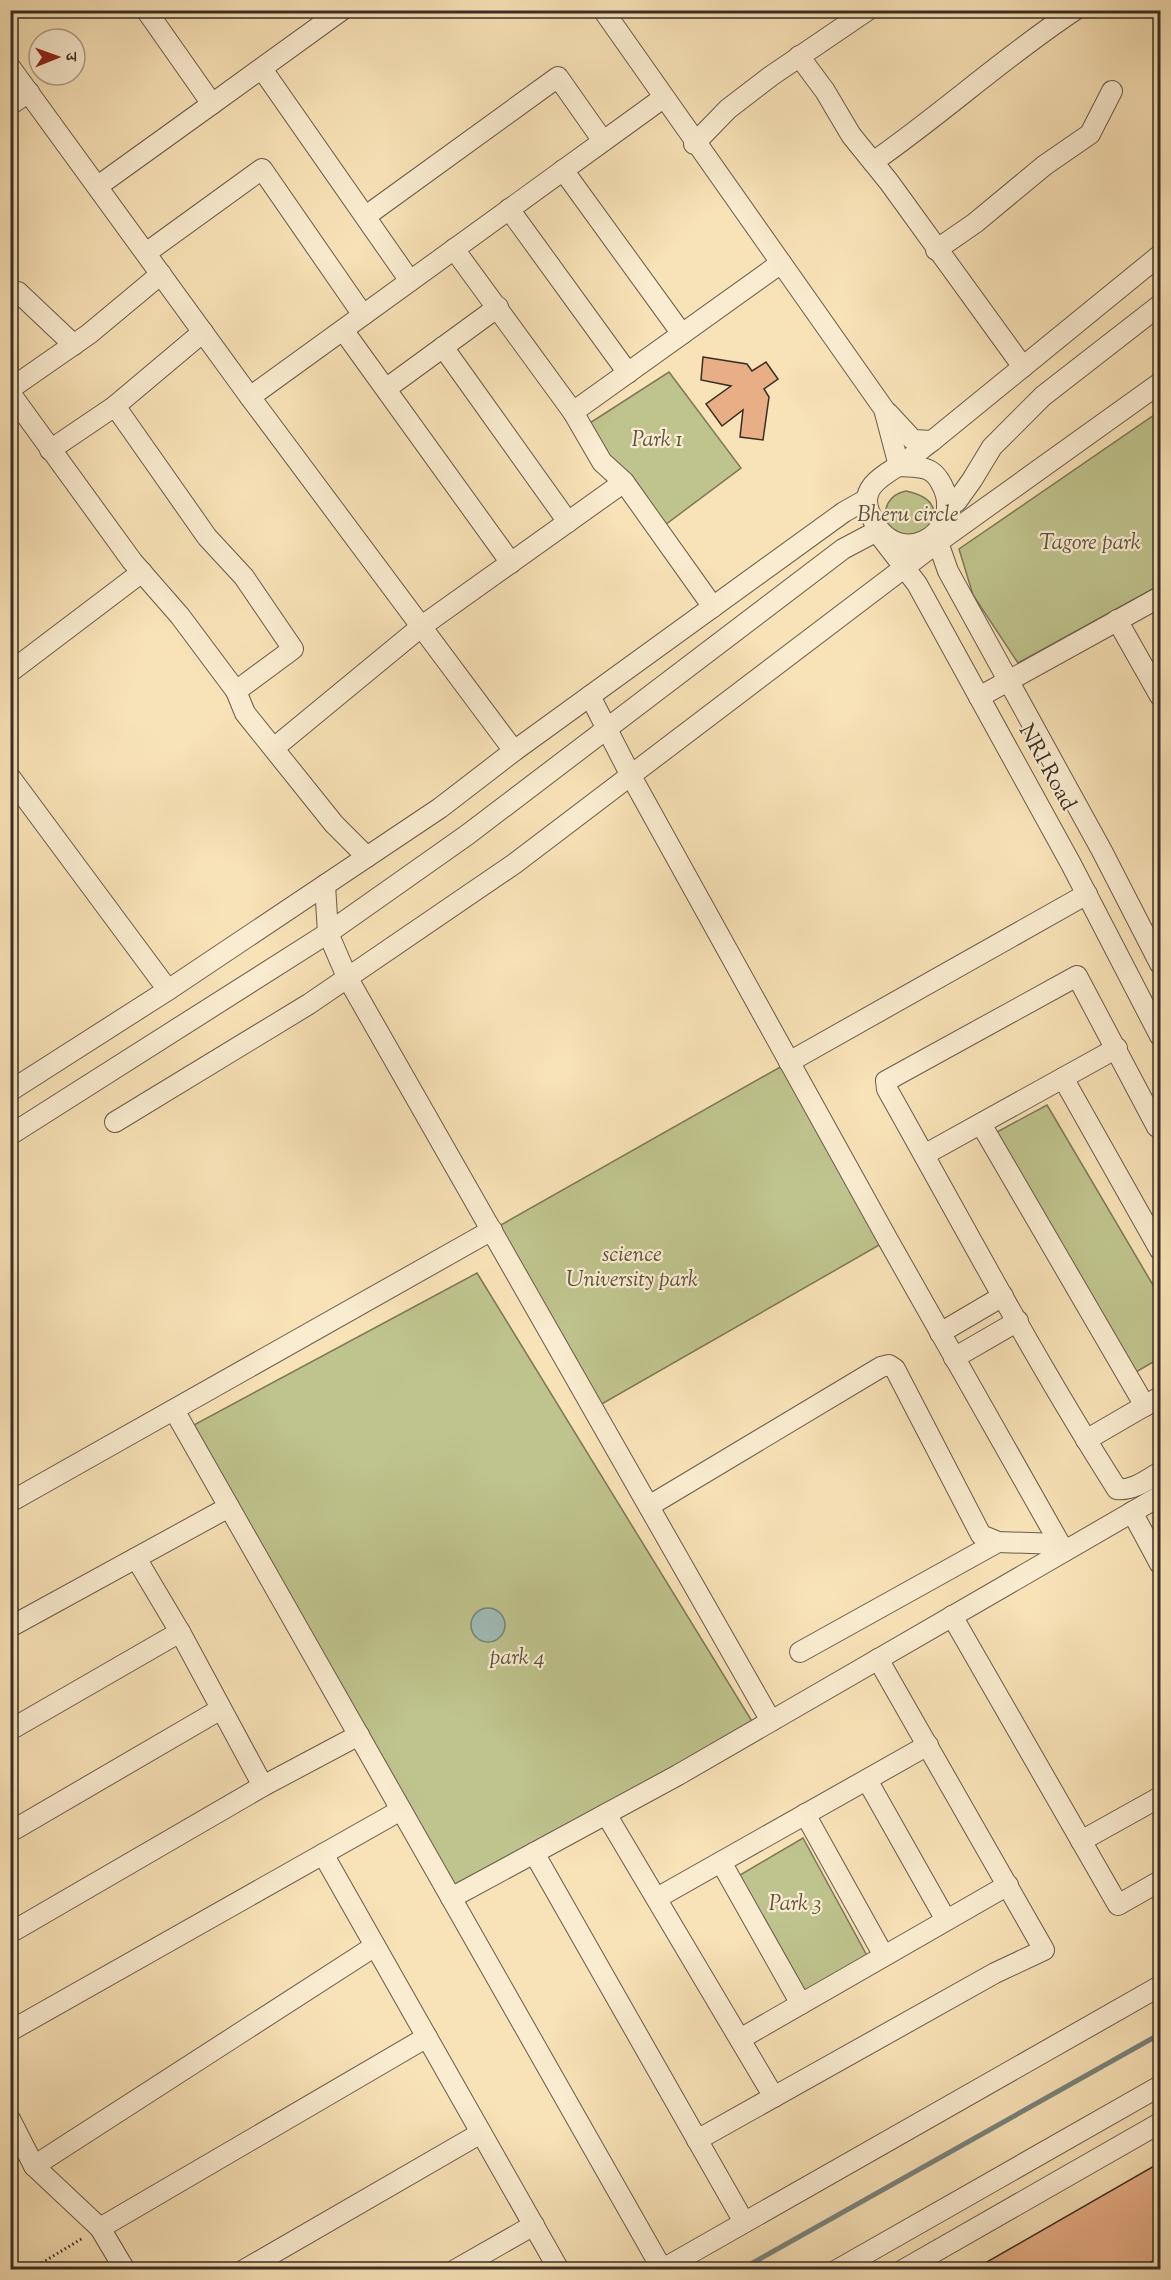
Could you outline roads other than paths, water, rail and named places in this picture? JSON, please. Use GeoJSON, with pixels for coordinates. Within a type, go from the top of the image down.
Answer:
{"type":"FeatureCollection","features":[{"type":"Feature","properties":{"kind":"street"},"geometry":{"type":"LineString","coordinates":[[146,10],[212,104]]}},
{"type":"Feature","properties":{"kind":"street"},"geometry":{"type":"LineString","coordinates":[[98,186],[342,10]]}},
{"type":"Feature","properties":{"kind":"street"},"geometry":{"type":"LineString","coordinates":[[603,10],[694,144],[884,409],[914,440],[932,441]]}},
{"type":"Feature","properties":{"kind":"street"},"geometry":{"type":"LineString","coordinates":[[873,162],[918,130],[976,81],[1075,10]]}},
{"type":"Feature","properties":{"kind":"street"},"geometry":{"type":"LineString","coordinates":[[694,144],[728,109],[857,14]]}},
{"type":"Feature","properties":{"kind":"street"},"geometry":{"type":"LineString","coordinates":[[800,56],[825,90],[851,135],[1023,367]]}},
{"type":"Feature","properties":{"kind":"street"},"geometry":{"type":"LineString","coordinates":[[10,67],[250,397],[514,751]]}},
{"type":"Feature","properties":{"kind":"street"},"geometry":{"type":"LineString","coordinates":[[262,69],[410,280]]}},
{"type":"Feature","properties":{"kind":"street"},"geometry":{"type":"LineString","coordinates":[[366,216],[558,77],[603,141]]}},
{"type":"Feature","properties":{"kind":"street"},"geometry":{"type":"LineString","coordinates":[[936,250],[975,223],[1045,165],[1090,134],[1112,91]]}},
{"type":"Feature","properties":{"kind":"street"},"geometry":{"type":"LineString","coordinates":[[10,105],[29,92]]}},
{"type":"Feature","properties":{"kind":"street"},"geometry":{"type":"LineString","coordinates":[[250,397],[663,98]]}},
{"type":"Feature","properties":{"kind":"street"},"geometry":{"type":"LineString","coordinates":[[146,253],[262,169],[363,315]]}},
{"type":"Feature","properties":{"kind":"street"},"geometry":{"type":"LineString","coordinates":[[563,170],[682,334]]}},
{"type":"Feature","properties":{"kind":"street"},"geometry":{"type":"LineString","coordinates":[[509,209],[628,373]]}},
{"type":"Feature","properties":{"kind":"street"},"geometry":{"type":"LineString","coordinates":[[454,249],[573,412],[602,462],[624,482],[713,607]]}},
{"type":"Feature","properties":{"kind":"street"},"geometry":{"type":"LineString","coordinates":[[937,538],[906,545],[890,541],[877,531],[867,508],[867,499],[877,478],[899,466],[932,441],[1161,255]]}},
{"type":"Feature","properties":{"kind":"street"},"geometry":{"type":"LineString","coordinates":[[573,412],[781,263]]}},
{"type":"Feature","properties":{"kind":"street"},"geometry":{"type":"LineString","coordinates":[[162,274],[74,345],[10,391],[50,450],[236,691],[245,713],[334,824],[367,857]]}},
{"type":"Feature","properties":{"kind":"street"},"geometry":{"type":"LineString","coordinates":[[13,291],[74,345]]}},
{"type":"Feature","properties":{"kind":"street"},"geometry":{"type":"LineString","coordinates":[[948,508],[957,501],[992,447],[1043,396],[1161,305]]}},
{"type":"Feature","properties":{"kind":"street"},"geometry":{"type":"LineString","coordinates":[[387,388],[498,307]]}},
{"type":"Feature","properties":{"kind":"street"},"geometry":{"type":"LineString","coordinates":[[343,330],[511,563]]}},
{"type":"Feature","properties":{"kind":"street"},"geometry":{"type":"LineString","coordinates":[[50,450],[115,406],[203,332]]}},
{"type":"Feature","properties":{"kind":"street"},"geometry":{"type":"LineString","coordinates":[[443,347],[568,522]]}},
{"type":"Feature","properties":{"kind":"street"},"geometry":{"type":"LineString","coordinates":[[115,1122],[347,977],[514,864],[905,569],[937,538],[1161,383]]}},
{"type":"Feature","properties":{"kind":"street"},"geometry":{"type":"LineString","coordinates":[[115,406],[207,537],[244,577],[293,649],[236,691]]}},
{"type":"Feature","properties":{"kind":"street"},"geometry":{"type":"LineString","coordinates":[[884,409],[899,466]]}},
{"type":"Feature","properties":{"kind":"street"},"geometry":{"type":"LineString","coordinates":[[899,466],[928,469],[939,480],[946,493],[948,508],[937,538]]}},
{"type":"Feature","properties":{"kind":"street"},"geometry":{"type":"LineString","coordinates":[[274,748],[422,626],[624,482]]}},
{"type":"Feature","properties":{"kind":"street"},"geometry":{"type":"LineString","coordinates":[[10,1091],[168,990],[440,808],[514,751],[844,512],[867,499]]}},
{"type":"Feature","properties":{"kind":"street"},"geometry":{"type":"LineString","coordinates":[[10,1135],[328,933],[467,835],[843,549],[877,531]]}},
{"type":"Feature","properties":{"kind":"street","name":"NRI Road"},"geometry":{"type":"LineString","coordinates":[[877,531],[917,584],[1087,894],[1161,1036]]}},
{"type":"Feature","properties":{"kind":"street","name":"NRI Road"},"geometry":{"type":"LineString","coordinates":[[937,538],[948,571],[1161,964]]}},
{"type":"Feature","properties":{"kind":"street"},"geometry":{"type":"LineString","coordinates":[[10,672],[142,572]]}},
{"type":"Feature","properties":{"kind":"street"},"geometry":{"type":"LineString","coordinates":[[979,697],[1161,597]]}},
{"type":"Feature","properties":{"kind":"street"},"geometry":{"type":"LineString","coordinates":[[1117,620],[1161,696]]}},
{"type":"Feature","properties":{"kind":"street"},"geometry":{"type":"LineString","coordinates":[[590,696],[631,776],[789,1062],[940,1334],[1062,1547]]}},
{"type":"Feature","properties":{"kind":"street"},"geometry":{"type":"LineString","coordinates":[[10,777],[168,990]]}},
{"type":"Feature","properties":{"kind":"street"},"geometry":{"type":"LineString","coordinates":[[325,885],[328,933],[347,977],[771,1721]]}},
{"type":"Feature","properties":{"kind":"street"},"geometry":{"type":"LineString","coordinates":[[789,1062],[1087,894]]}},
{"type":"Feature","properties":{"kind":"street"},"geometry":{"type":"LineString","coordinates":[[1159,1128],[1077,976],[886,1081],[887,1089],[1003,1296],[1117,1489],[1126,1490],[1161,1472]]}},
{"type":"Feature","properties":{"kind":"street"},"geometry":{"type":"LineString","coordinates":[[924,1155],[1117,1048]]}},
{"type":"Feature","properties":{"kind":"street"},"geometry":{"type":"LineString","coordinates":[[1063,1078],[1161,1250]]}},
{"type":"Feature","properties":{"kind":"street"},"geometry":{"type":"LineString","coordinates":[[981,1124],[1153,1402],[1086,1440]]}},
{"type":"Feature","properties":{"kind":"street"},"geometry":{"type":"LineString","coordinates":[[10,1502],[492,1230]]}},
{"type":"Feature","properties":{"kind":"street"},"geometry":{"type":"LineString","coordinates":[[940,1334],[1003,1296]]}},
{"type":"Feature","properties":{"kind":"street"},"geometry":{"type":"LineString","coordinates":[[954,1358],[1018,1321]]}},
{"type":"Feature","properties":{"kind":"street"},"geometry":{"type":"LineString","coordinates":[[649,1506],[882,1367],[889,1365],[895,1369],[981,1535],[998,1542],[1062,1547]]}},
{"type":"Feature","properties":{"kind":"street"},"geometry":{"type":"LineString","coordinates":[[174,1410],[662,2269],[1161,1986]]}},
{"type":"Feature","properties":{"kind":"street"},"geometry":{"type":"LineString","coordinates":[[451,1898],[771,1721],[952,1616],[1062,1547],[1161,1496]]}},
{"type":"Feature","properties":{"kind":"street"},"geometry":{"type":"LineString","coordinates":[[10,1627],[229,1507]]}},
{"type":"Feature","properties":{"kind":"street"},"geometry":{"type":"LineString","coordinates":[[1132,1512],[1161,1564]]}},
{"type":"Feature","properties":{"kind":"street"},"geometry":{"type":"LineString","coordinates":[[800,1652],[998,1542]]}},
{"type":"Feature","properties":{"kind":"street"},"geometry":{"type":"LineString","coordinates":[[136,1558],[180,1632],[263,1786]]}},
{"type":"Feature","properties":{"kind":"street"},"geometry":{"type":"LineString","coordinates":[[952,1616],[1118,1905],[1161,1881]]}},
{"type":"Feature","properties":{"kind":"street"},"geometry":{"type":"LineString","coordinates":[[10,1730],[180,1632]]}},
{"type":"Feature","properties":{"kind":"street"},"geometry":{"type":"LineString","coordinates":[[697,2140],[995,1973],[1044,1950],[878,1659]]}},
{"type":"Feature","properties":{"kind":"street"},"geometry":{"type":"LineString","coordinates":[[10,1832],[221,1709]]}},
{"type":"Feature","properties":{"kind":"street"},"geometry":{"type":"LineString","coordinates":[[12,1928],[263,1786],[359,1736]]}},
{"type":"Feature","properties":{"kind":"street"},"geometry":{"type":"LineString","coordinates":[[657,1898],[928,1745]]}},
{"type":"Feature","properties":{"kind":"street"},"geometry":{"type":"LineString","coordinates":[[867,1780],[946,1920]]}},
{"type":"Feature","properties":{"kind":"street"},"geometry":{"type":"LineString","coordinates":[[1081,1841],[1161,1797]]}},
{"type":"Feature","properties":{"kind":"street"},"geometry":{"type":"LineString","coordinates":[[10,2031],[401,1810]]}},
{"type":"Feature","properties":{"kind":"street"},"geometry":{"type":"LineString","coordinates":[[606,1814],[774,2097]]}},
{"type":"Feature","properties":{"kind":"street"},"geometry":{"type":"LineString","coordinates":[[805,1814],[884,1956]]}},
{"type":"Feature","properties":{"kind":"street"},"geometry":{"type":"LineString","coordinates":[[534,1853],[744,2222]]}},
{"type":"Feature","properties":{"kind":"street"},"geometry":{"type":"LineString","coordinates":[[323,1854],[559,2270]]}},
{"type":"Feature","properties":{"kind":"street"},"geometry":{"type":"LineString","coordinates":[[721,1862],[801,2004]]}},
{"type":"Feature","properties":{"kind":"street"},"geometry":{"type":"LineString","coordinates":[[740,2039],[1008,1885]]}},
{"type":"Feature","properties":{"kind":"street"},"geometry":{"type":"LineString","coordinates":[[34,2166],[375,1946]]}},
{"type":"Feature","properties":{"kind":"street"},"geometry":{"type":"LineString","coordinates":[[100,2228],[427,2037]]}},
{"type":"Feature","properties":{"kind":"street"},"geometry":{"type":"LineString","coordinates":[[837,2270],[1159,2090]]}},
{"type":"Feature","properties":{"kind":"street"},"geometry":{"type":"LineString","coordinates":[[10,2119],[34,2166],[100,2228],[126,2270]]}},
{"type":"Feature","properties":{"kind":"street"},"geometry":{"type":"LineString","coordinates":[[903,2270],[1161,2123]]}},
{"type":"Feature","properties":{"kind":"street"},"geometry":{"type":"LineString","coordinates":[[244,2270],[481,2133]]}},
{"type":"Feature","properties":{"kind":"street"},"geometry":{"type":"LineString","coordinates":[[455,2270],[534,2225]]}},
{"type":"Feature","properties":{"kind":"water"},"geometry":{"type":"Polygon","coordinates":[[[488,1608],[500,1613],[505,1625],[500,1637],[488,1642],[476,1637],[471,1625],[476,1613],[488,1608]]]}},
{"type":"Feature","properties":{"kind":"waterway"},"geometry":{"type":"LineString","coordinates":[[740,2270],[1160,2034]]}},
{"type":"Feature","properties":{"kind":"park label","name":"Park 1"},"geometry":{"type":"Point","coordinates":[657,441]}},
{"type":"Feature","properties":{"kind":"park label","name":"Bheru circle"},"geometry":{"type":"Point","coordinates":[908,516]}},
{"type":"Feature","properties":{"kind":"park label","name":"Tagore park"},"geometry":{"type":"Point","coordinates":[1090,544]}},
{"type":"Feature","properties":{"kind":"park label","name":"science University park"},"geometry":{"type":"Point","coordinates":[632,1268]}},
{"type":"Feature","properties":{"kind":"park label","name":"park 4"},"geometry":{"type":"Point","coordinates":[517,1659]}},
{"type":"Feature","properties":{"kind":"park label","name":"Park 3"},"geometry":{"type":"Point","coordinates":[795,1905]}}]}
